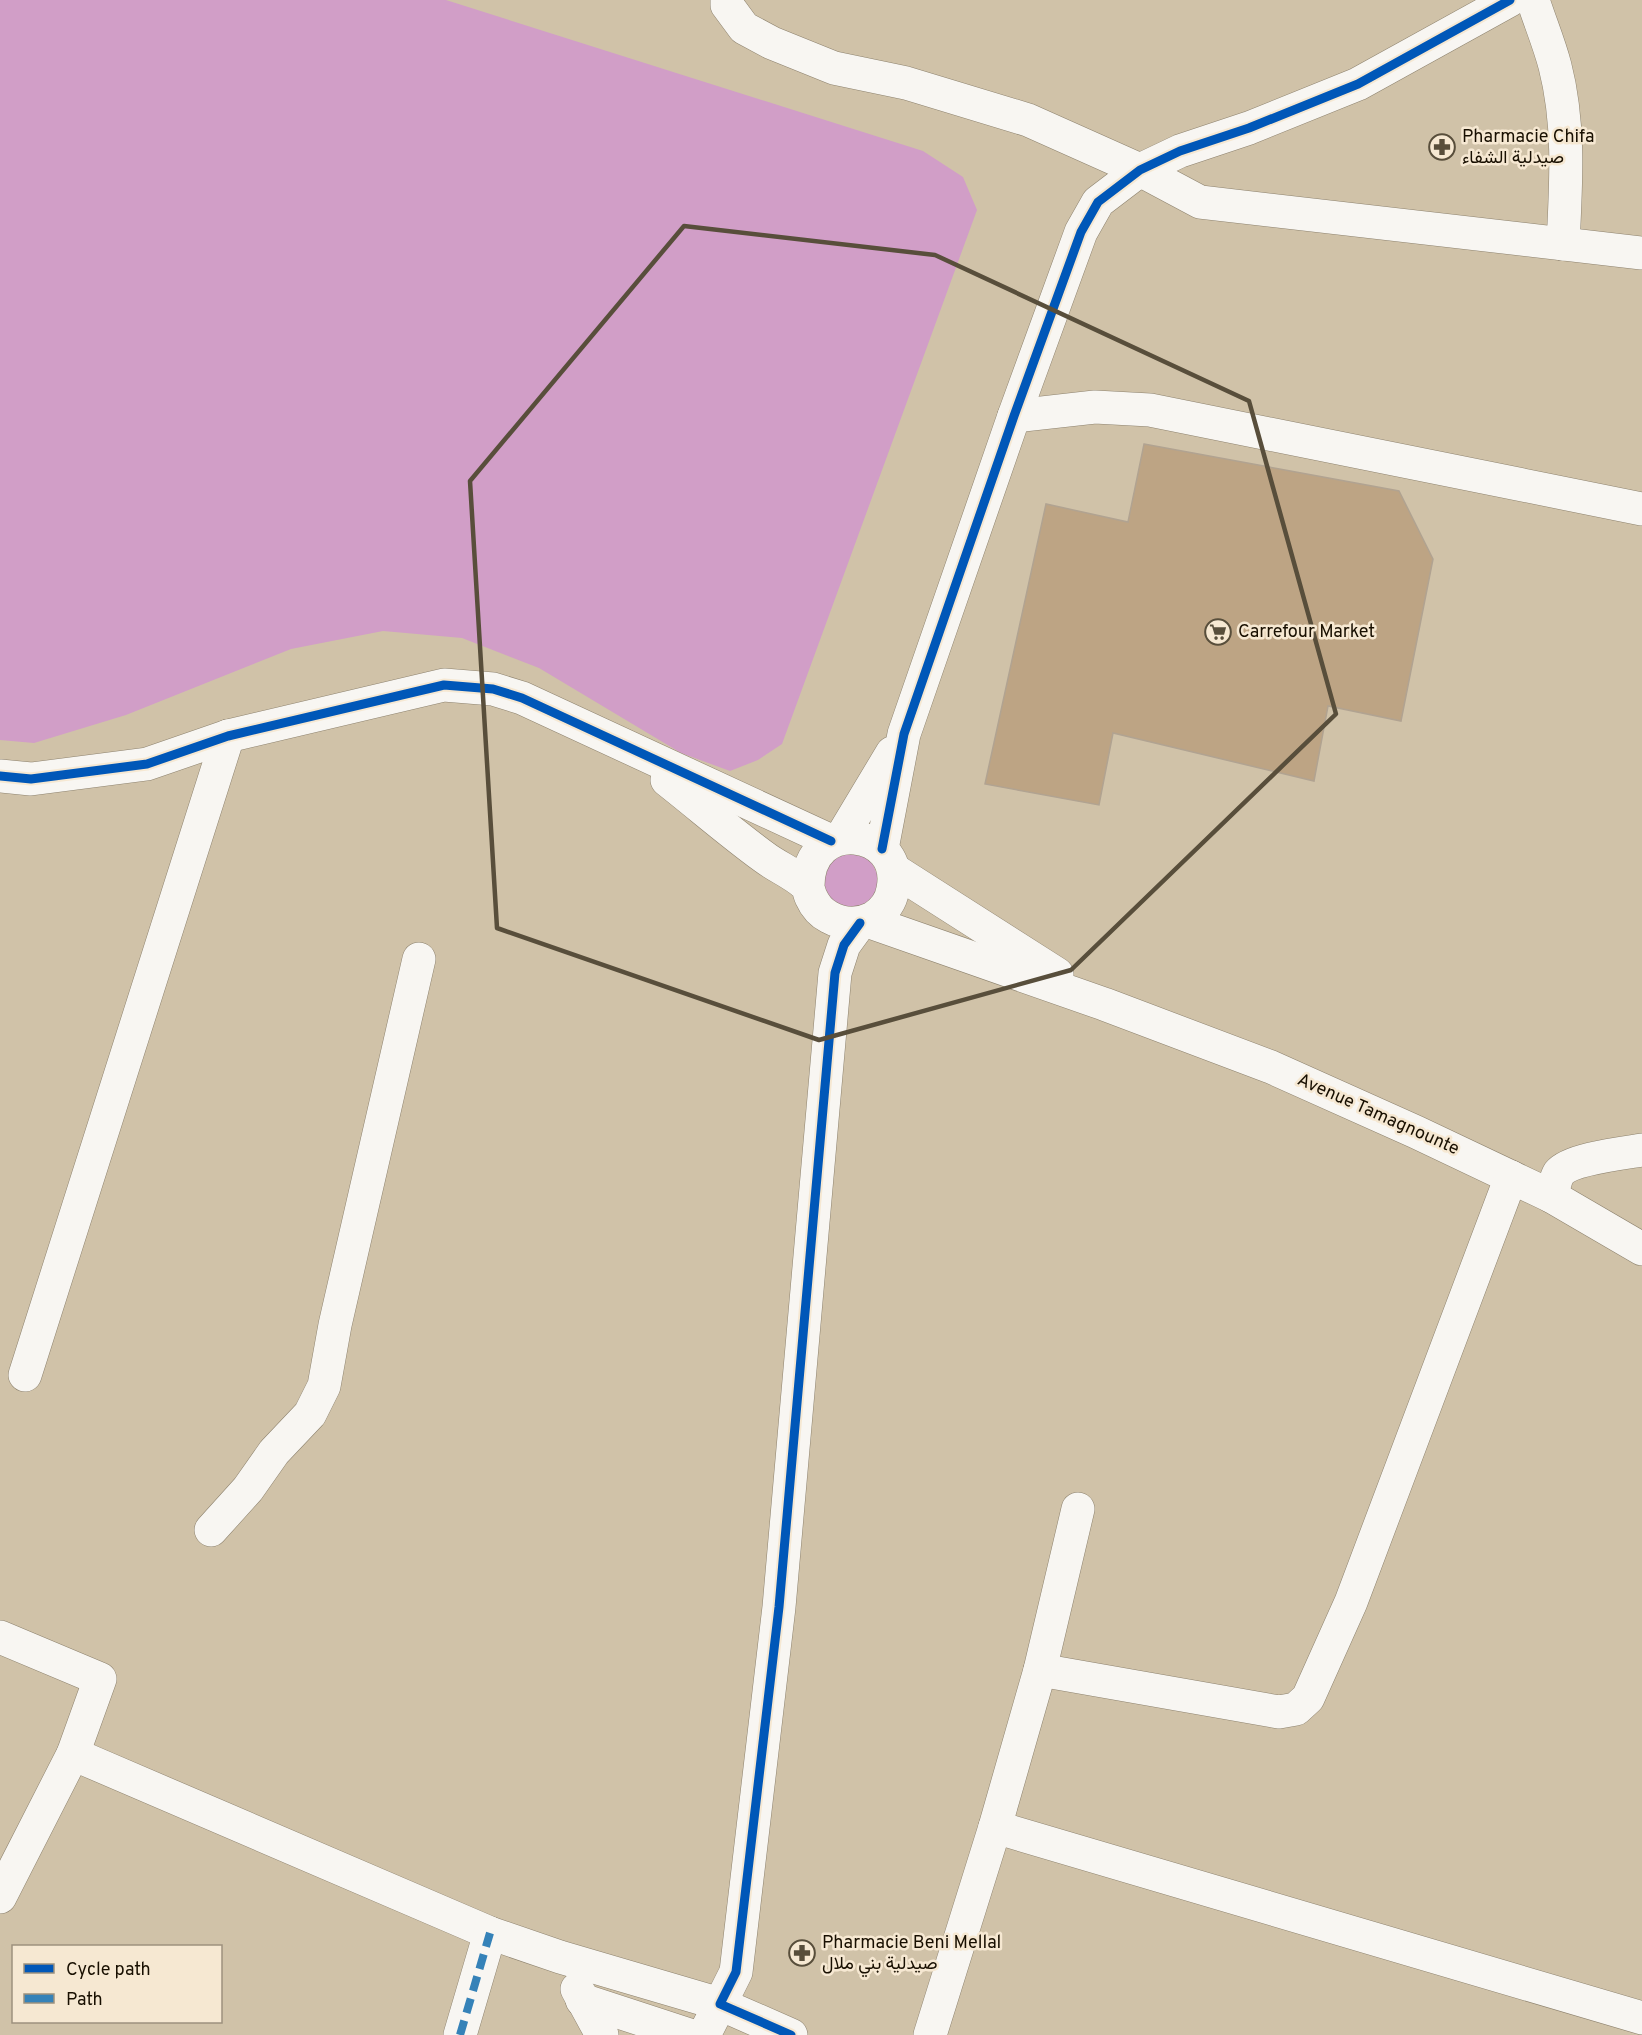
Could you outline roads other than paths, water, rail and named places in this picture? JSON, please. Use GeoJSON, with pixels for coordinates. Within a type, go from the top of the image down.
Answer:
{"type":"FeatureCollection","features":[{"type":"Feature","properties":{"kind":"street"},"geometry":{"type":"LineString","coordinates":[[727,0],[727,5],[744,28],[772,43],[834,68],[906,83],[1028,120],[1140,170],[1200,202],[1642,253]]}},
{"type":"Feature","properties":{"kind":"street"},"geometry":{"type":"LineString","coordinates":[[628,749],[816,900],[835,921],[863,922],[878,915],[887,906],[895,882],[888,860],[904,734],[1080,232],[1098,202],[1140,170],[1180,151],[1249,128],[1358,84],[1510,0]]}},
{"type":"Feature","properties":{"kind":"street"},"geometry":{"type":"LineString","coordinates":[[1533,0],[1555,66],[1565,126],[1567,165],[1563,244]]}},
{"type":"Feature","properties":{"kind":"street"},"geometry":{"type":"LineString","coordinates":[[1014,416],[1095,407],[1150,410],[1642,509]]}},
{"type":"Feature","properties":{"kind":"street"},"geometry":{"type":"LineString","coordinates":[[0,776],[31,779],[147,764],[228,736],[444,685],[493,689],[522,698],[628,749],[836,840],[856,837],[863,839],[888,860]]}},
{"type":"Feature","properties":{"kind":"street"},"geometry":{"type":"LineString","coordinates":[[835,973],[816,900],[810,865],[816,855],[836,840],[904,734]]}},
{"type":"Feature","properties":{"kind":"street"},"geometry":{"type":"LineString","coordinates":[[25,1375],[228,736]]}},
{"type":"Feature","properties":{"kind":"street","name":"Avenue Tamagnounte"},"geometry":{"type":"LineString","coordinates":[[888,860],[1104,1004]]}},
{"type":"Feature","properties":{"kind":"street"},"geometry":{"type":"LineString","coordinates":[[704,2035],[736,1972],[779,1607],[835,973],[844,945],[863,922]]}},
{"type":"Feature","properties":{"kind":"street","name":"Avenue Tamagnounte"},"geometry":{"type":"LineString","coordinates":[[863,922],[1104,1004],[1271,1067],[1551,1196],[1642,1249]]}},
{"type":"Feature","properties":{"kind":"street"},"geometry":{"type":"LineString","coordinates":[[210,1530],[248,1489],[274,1452],[310,1414],[324,1386],[335,1325],[419,959]]}},
{"type":"Feature","properties":{"kind":"street"},"geometry":{"type":"LineString","coordinates":[[1551,1196],[1560,1173],[1571,1166],[1604,1156],[1642,1150]]}},
{"type":"Feature","properties":{"kind":"street"},"geometry":{"type":"LineString","coordinates":[[1040,1670],[1279,1712],[1296,1709],[1308,1698],[1351,1602],[1511,1177]]}},
{"type":"Feature","properties":{"kind":"street"},"geometry":{"type":"LineString","coordinates":[[930,2035],[995,1827],[1040,1670],[1078,1509]]}},
{"type":"Feature","properties":{"kind":"street"},"geometry":{"type":"LineString","coordinates":[[0,1637],[100,1679],[73,1754],[0,1897]]}},
{"type":"Feature","properties":{"kind":"street"},"geometry":{"type":"LineString","coordinates":[[73,1754],[490,1933],[560,1957],[720,2004],[791,2035]]}},
{"type":"Feature","properties":{"kind":"street"},"geometry":{"type":"LineString","coordinates":[[995,1827],[1642,2018]]}},
{"type":"Feature","properties":{"kind":"street"},"geometry":{"type":"LineString","coordinates":[[460,2035],[490,1933]]}},
{"type":"Feature","properties":{"kind":"street"},"geometry":{"type":"LineString","coordinates":[[560,1957],[602,2035]]}},
{"type":"Feature","properties":{"kind":"street"},"geometry":{"type":"LineString","coordinates":[[582,2000],[688,2035]]}},
{"type":"Feature","properties":{"kind":"place","name":"Pharmacie Chifa صيدلية الشفاء"},"geometry":{"type":"Point","coordinates":[1442,147]}},
{"type":"Feature","properties":{"kind":"place","name":"Carrefour Market"},"geometry":{"type":"Point","coordinates":[1218,632]}},
{"type":"Feature","properties":{"kind":"place","name":"Pharmacie Beni Mellal صيدلية بني ملال"},"geometry":{"type":"Point","coordinates":[802,1953]}}]}
